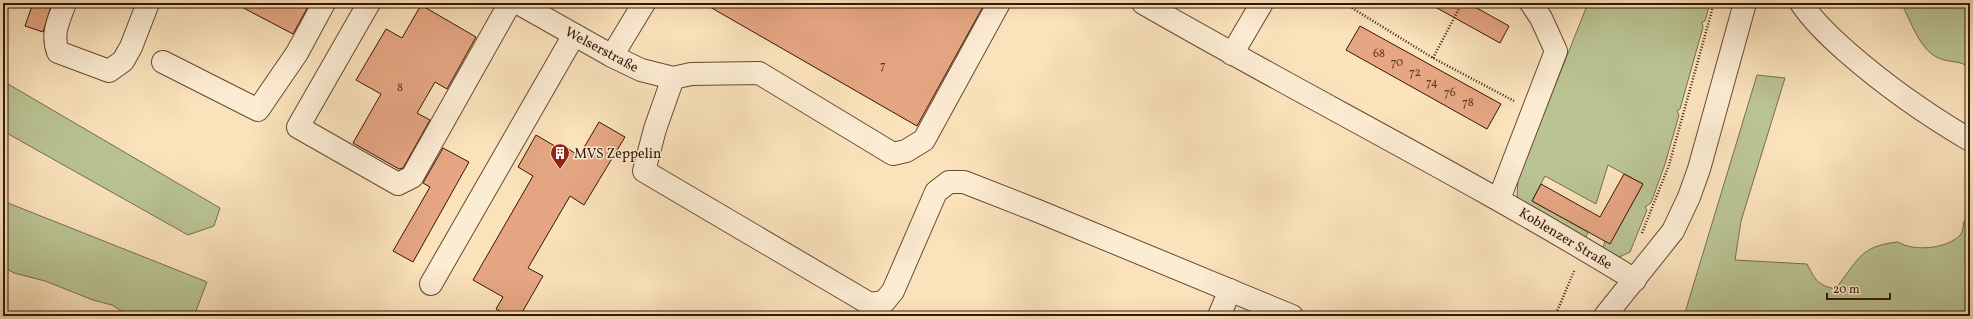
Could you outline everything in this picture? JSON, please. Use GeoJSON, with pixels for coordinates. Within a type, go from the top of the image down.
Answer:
{"type":"FeatureCollection","features":[{"type":"Feature","properties":{"kind":"street"},"geometry":{"type":"LineString","coordinates":[[65,3],[55,30],[54,42],[58,52],[109,71],[123,61],[131,47],[148,3]]}},
{"type":"Feature","properties":{"kind":"street"},"geometry":{"type":"LineString","coordinates":[[163,62],[258,110],[297,53],[324,3]]}},
{"type":"Feature","properties":{"kind":"street"},"geometry":{"type":"LineString","coordinates":[[369,3],[298,127],[398,184],[412,177],[510,3]]}},
{"type":"Feature","properties":{"kind":"street","name":"Welserstraße"},"geometry":{"type":"LineString","coordinates":[[518,3],[612,56],[641,70],[682,76],[759,73],[893,154],[906,151],[924,140],[999,3]]}},
{"type":"Feature","properties":{"kind":"street"},"geometry":{"type":"LineString","coordinates":[[612,56],[644,3]]}},
{"type":"Feature","properties":{"kind":"street","name":"Koblenzer Straße"},"geometry":{"type":"LineString","coordinates":[[1143,3],[1232,54],[1499,199],[1635,280]]}},
{"type":"Feature","properties":{"kind":"street"},"geometry":{"type":"LineString","coordinates":[[1232,54],[1262,3]]}},
{"type":"Feature","properties":{"kind":"street"},"geometry":{"type":"LineString","coordinates":[[1499,199],[1556,51],[1541,18],[1531,3]]}},
{"type":"Feature","properties":{"kind":"street"},"geometry":{"type":"LineString","coordinates":[[1605,316],[1673,231],[1689,197],[1699,168],[1745,3]]}},
{"type":"Feature","properties":{"kind":"street"},"geometry":{"type":"LineString","coordinates":[[1801,3],[1832,38],[1881,82],[1928,116],[1970,140]]}},
{"type":"Feature","properties":{"kind":"street"},"geometry":{"type":"LineString","coordinates":[[431,284],[574,35]]}},
{"type":"Feature","properties":{"kind":"street"},"geometry":{"type":"LineString","coordinates":[[682,76],[655,129],[641,177],[830,286],[870,304],[884,302],[893,291],[936,192],[949,182],[964,182],[988,198],[1182,277],[1230,290],[1292,316]]}},
{"type":"Feature","properties":{"kind":"street"},"geometry":{"type":"LineString","coordinates":[[1623,316],[1635,280]]}},
{"type":"Feature","properties":{"kind":"street"},"geometry":{"type":"LineString","coordinates":[[1219,316],[1230,290]]}},
{"type":"Feature","properties":{"kind":"path"},"geometry":{"type":"LineString","coordinates":[[1433,58],[1462,3]]}},
{"type":"Feature","properties":{"kind":"path"},"geometry":{"type":"LineString","coordinates":[[1642,234],[1669,165],[1714,3]]}},
{"type":"Feature","properties":{"kind":"path"},"geometry":{"type":"LineString","coordinates":[[1352,8],[1433,58],[1533,110]]}},
{"type":"Feature","properties":{"kind":"path"},"geometry":{"type":"LineString","coordinates":[[1555,316],[1585,249]]}},
{"type":"Feature","properties":{"kind":"green space"},"geometry":{"type":"Polygon","coordinates":[[[1588,3],[1710,3],[1705,21],[1702,22],[1703,27],[1680,109],[1677,111],[1679,115],[1665,164],[1651,203],[1645,207],[1647,210],[1630,252],[1619,257],[1603,248],[1605,241],[1610,243],[1643,184],[1608,165],[1596,204],[1545,176],[1532,201],[1588,232],[1585,239],[1527,207],[1517,196],[1518,179],[1588,3]]]}},
{"type":"Feature","properties":{"kind":"green space"},"geometry":{"type":"Polygon","coordinates":[[[1898,3],[1970,3],[1970,68],[1966,65],[1941,59],[1927,50],[1917,36],[1902,5],[1898,3]]]}},
{"type":"Feature","properties":{"kind":"green space"},"geometry":{"type":"Polygon","coordinates":[[[1757,75],[1785,78],[1741,221],[1735,260],[1807,264],[1817,281],[1824,286],[1835,289],[1854,263],[1875,247],[1898,242],[1912,247],[1921,248],[1940,246],[1955,239],[1961,234],[1964,221],[1970,219],[1970,316],[1684,316],[1757,75]]]}},
{"type":"Feature","properties":{"kind":"green space"},"geometry":{"type":"Polygon","coordinates":[[[3,81],[220,208],[214,226],[188,235],[3,131],[3,81]]]}},
{"type":"Feature","properties":{"kind":"green space"},"geometry":{"type":"Polygon","coordinates":[[[3,201],[207,282],[194,316],[129,316],[112,305],[93,300],[45,281],[14,273],[3,267],[3,201]]]}},
{"type":"Feature","properties":{"kind":"building"},"geometry":{"type":"Polygon","coordinates":[[[33,3],[52,3],[43,32],[25,26],[33,3]]]}},
{"type":"Feature","properties":{"kind":"building"},"geometry":{"type":"Polygon","coordinates":[[[234,3],[310,3],[293,34],[234,3]]]}},
{"type":"Feature","properties":{"kind":"building"},"geometry":{"type":"Polygon","coordinates":[[[703,3],[985,3],[917,126],[703,3]]]}},
{"type":"Feature","properties":{"kind":"building"},"geometry":{"type":"Polygon","coordinates":[[[1428,3],[1468,3],[1509,26],[1500,43],[1428,3]]]}},
{"type":"Feature","properties":{"kind":"building"},"geometry":{"type":"Polygon","coordinates":[[[421,5],[476,37],[447,89],[435,82],[417,113],[430,120],[403,168],[399,169],[353,143],[381,94],[356,80],[386,29],[402,38],[421,5]]]}},
{"type":"Feature","properties":{"kind":"building"},"geometry":{"type":"Polygon","coordinates":[[[1360,26],[1501,104],[1487,129],[1346,50],[1360,26]]]}},
{"type":"Feature","properties":{"kind":"building"},"geometry":{"type":"Polygon","coordinates":[[[599,122],[625,137],[584,205],[570,196],[528,268],[543,276],[520,316],[509,316],[496,309],[503,297],[473,280],[533,176],[518,167],[536,135],[565,152],[567,148],[579,156],[599,122]]]}},
{"type":"Feature","properties":{"kind":"building"},"geometry":{"type":"Polygon","coordinates":[[[443,148],[469,162],[413,262],[393,251],[430,187],[423,183],[443,148]]]}},
{"type":"Feature","properties":{"kind":"building"},"geometry":{"type":"Polygon","coordinates":[[[1624,174],[1643,184],[1610,244],[1532,201],[1541,184],[1600,217],[1624,174]]]}},
{"type":"Feature","properties":{"kind":"place","name":"MVS Zeppelin"},"geometry":{"type":"Point","coordinates":[560,170]}}]}
